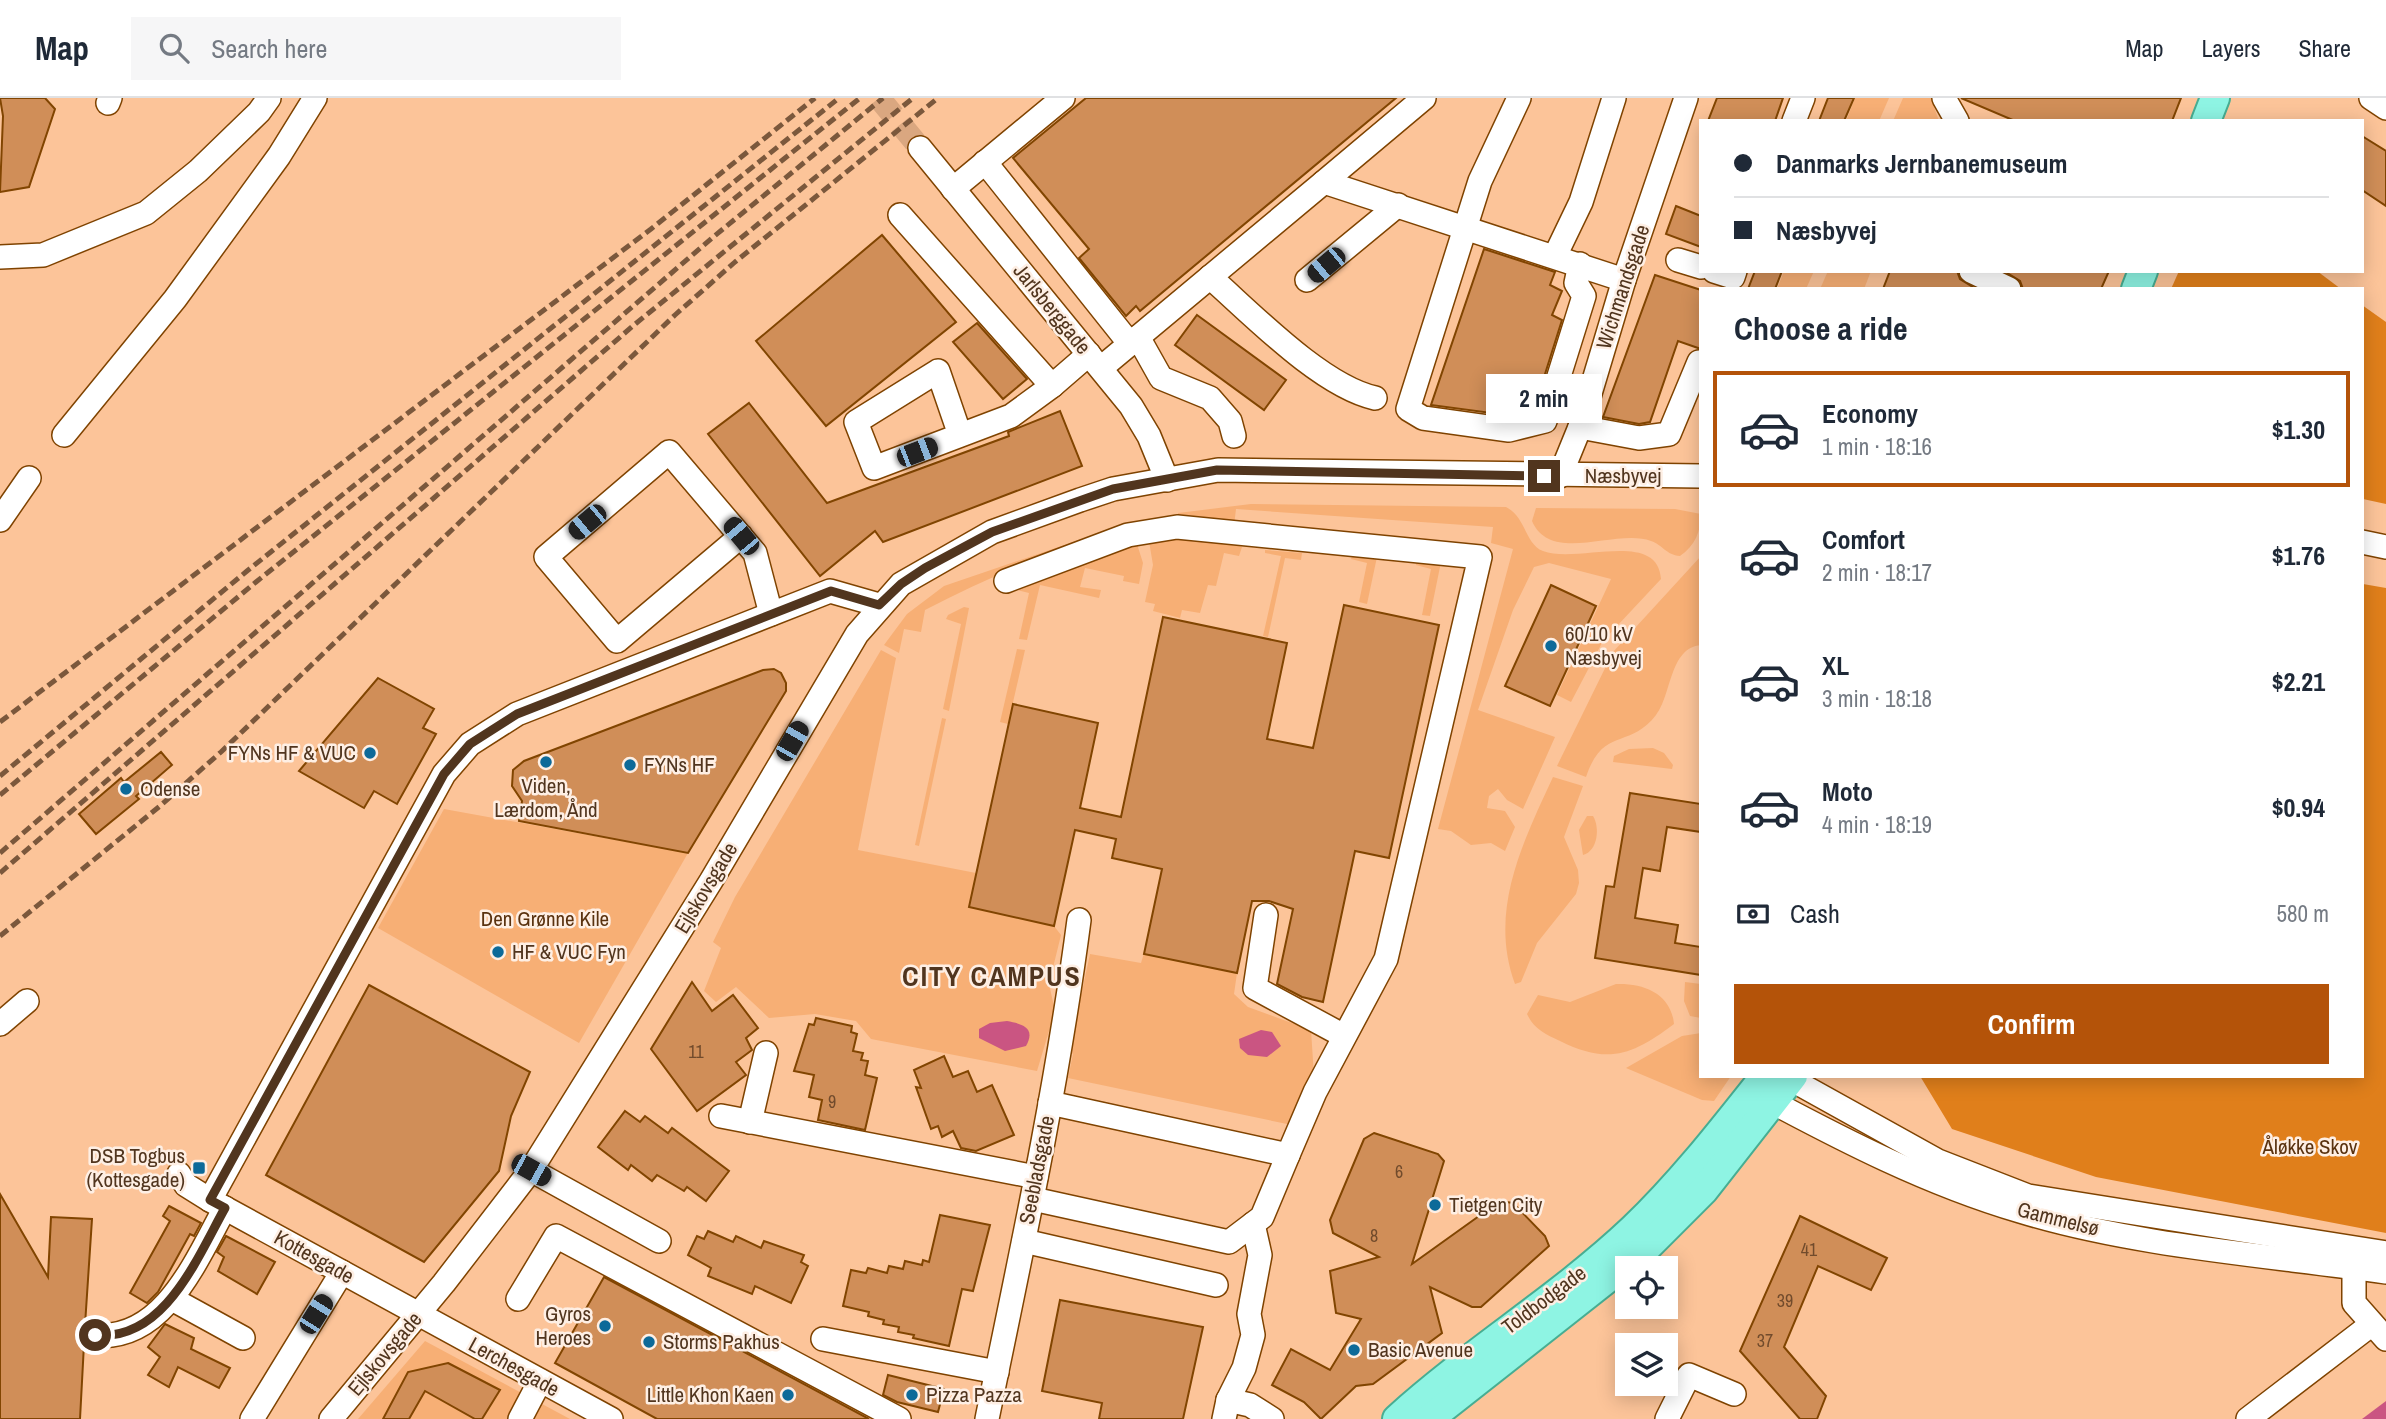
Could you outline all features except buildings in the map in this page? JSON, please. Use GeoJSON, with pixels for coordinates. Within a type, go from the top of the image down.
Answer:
{"type":"FeatureCollection","features":[{"type":"Feature","properties":{"kind":"main road"},"geometry":{"type":"LineString","coordinates":[[2207,119],[2215,98]]}},
{"type":"Feature","properties":{"kind":"main road","name":"Toldbodgade"},"geometry":{"type":"LineString","coordinates":[[1397,1419],[1440,1381],[1556,1293],[1632,1230],[1777,1084]]}},
{"type":"Feature","properties":{"kind":"main road","name":"Toldbodgade"},"geometry":{"type":"LineString","coordinates":[[1429,1419],[1646,1248],[1704,1190],[1777,1084]]}},
{"type":"Feature","properties":{"kind":"street"},"geometry":{"type":"LineString","coordinates":[[0,257],[43,255],[146,213],[198,171],[259,112],[269,98]]}},
{"type":"Feature","properties":{"kind":"street"},"geometry":{"type":"LineString","coordinates":[[64,435],[175,299],[279,156],[315,98]]}},
{"type":"Feature","properties":{"kind":"street"},"geometry":{"type":"LineString","coordinates":[[953,189],[1063,98]]}},
{"type":"Feature","properties":{"kind":"street"},"geometry":{"type":"LineString","coordinates":[[960,435],[938,371],[856,422],[874,468],[1011,416],[1052,386],[1134,340],[1424,98]]}},
{"type":"Feature","properties":{"kind":"street"},"geometry":{"type":"LineString","coordinates":[[1519,98],[1480,180],[1408,409],[1423,418],[1509,429],[1545,421],[1584,296],[1576,283],[1580,264]]}},
{"type":"Feature","properties":{"kind":"street"},"geometry":{"type":"LineString","coordinates":[[1555,256],[1581,202],[1614,98]]}},
{"type":"Feature","properties":{"kind":"street","name":"Wichmandsgade"},"geometry":{"type":"LineString","coordinates":[[1560,476],[1580,427],[1624,280],[1686,98]]}},
{"type":"Feature","properties":{"kind":"street"},"geometry":{"type":"LineString","coordinates":[[1795,119],[1803,98]]}},
{"type":"Feature","properties":{"kind":"street"},"geometry":{"type":"LineString","coordinates":[[1944,98],[1956,119]]}},
{"type":"Feature","properties":{"kind":"street"},"geometry":{"type":"LineString","coordinates":[[2371,98],[2386,108]]}},
{"type":"Feature","properties":{"kind":"street","name":"Jarlsberggade"},"geometry":{"type":"LineString","coordinates":[[920,148],[1131,406],[1149,436],[1167,480]]}},
{"type":"Feature","properties":{"kind":"street"},"geometry":{"type":"LineString","coordinates":[[985,162],[1134,340],[1161,378],[1210,398],[1230,421],[1234,436]]}},
{"type":"Feature","properties":{"kind":"street"},"geometry":{"type":"LineString","coordinates":[[1324,181],[1624,280]]}},
{"type":"Feature","properties":{"kind":"street"},"geometry":{"type":"LineString","coordinates":[[1307,280],[1398,205]]}},
{"type":"Feature","properties":{"kind":"street"},"geometry":{"type":"LineString","coordinates":[[900,215],[1052,386]]}},
{"type":"Feature","properties":{"kind":"street"},"geometry":{"type":"LineString","coordinates":[[1678,260],[1699,266]]}},
{"type":"Feature","properties":{"kind":"street"},"geometry":{"type":"LineString","coordinates":[[1975,273],[2005,287]]}},
{"type":"Feature","properties":{"kind":"street"},"geometry":{"type":"LineString","coordinates":[[1210,277],[1309,363],[1359,395],[1375,398]]}},
{"type":"Feature","properties":{"kind":"street"},"geometry":{"type":"LineString","coordinates":[[1580,427],[1639,438],[1669,434],[1699,362]]}},
{"type":"Feature","properties":{"kind":"street"},"geometry":{"type":"LineString","coordinates":[[741,536],[617,641],[546,557],[669,452],[741,536],[755,553],[771,614]]}},
{"type":"Feature","properties":{"kind":"street","name":"Næsbyvej"},"geometry":{"type":"LineString","coordinates":[[1167,480],[1217,470],[1699,477]]}},
{"type":"Feature","properties":{"kind":"street"},"geometry":{"type":"LineString","coordinates":[[0,520],[29,478]]}},
{"type":"Feature","properties":{"kind":"street","name":"Ejlskovsgade"},"geometry":{"type":"LineString","coordinates":[[331,1419],[531,1170],[711,881],[857,634],[879,605],[901,584],[925,568],[992,532],[1113,489],[1167,480]]}},
{"type":"Feature","properties":{"kind":"street"},"geometry":{"type":"LineString","coordinates":[[721,1116],[1035,1188],[1229,1242],[1262,1217],[1344,1036],[1386,958],[1480,556],[1177,527],[1128,535],[1006,580]]}},
{"type":"Feature","properties":{"kind":"street"},"geometry":{"type":"LineString","coordinates":[[2364,542],[2386,547]]}},
{"type":"Feature","properties":{"kind":"street"},"geometry":{"type":"LineString","coordinates":[[95,1335],[116,1336],[137,1328],[172,1299],[217,1204],[444,774],[470,744],[517,714],[831,591],[879,605]]}},
{"type":"Feature","properties":{"kind":"street"},"geometry":{"type":"LineString","coordinates":[[1266,915],[1255,988],[1344,1036]]}},
{"type":"Feature","properties":{"kind":"street","name":"Seebladsgade"},"geometry":{"type":"LineString","coordinates":[[987,1419],[1035,1188],[1079,920]]}},
{"type":"Feature","properties":{"kind":"street"},"geometry":{"type":"LineString","coordinates":[[0,1024],[27,1001]]}},
{"type":"Feature","properties":{"kind":"street"},"geometry":{"type":"LineString","coordinates":[[750,1122],[766,1053]]}},
{"type":"Feature","properties":{"kind":"street","name":"Gammelsø"},"geometry":{"type":"LineString","coordinates":[[1777,1084],[1938,1161],[2028,1196],[2386,1253]]}},
{"type":"Feature","properties":{"kind":"street","name":"Gammelsø"},"geometry":{"type":"LineString","coordinates":[[1777,1084],[1898,1167],[2021,1212],[2128,1236],[2386,1272]]}},
{"type":"Feature","properties":{"kind":"street"},"geometry":{"type":"LineString","coordinates":[[1050,1103],[1288,1155]]}},
{"type":"Feature","properties":{"kind":"street"},"geometry":{"type":"LineString","coordinates":[[531,1170],[659,1241]]}},
{"type":"Feature","properties":{"kind":"street","name":"Kottesgade"},"geometry":{"type":"LineString","coordinates":[[179,1174],[186,1185],[217,1204],[418,1314]]}},
{"type":"Feature","properties":{"kind":"street"},"geometry":{"type":"LineString","coordinates":[[1226,1410],[1244,1368],[1253,1335],[1249,1314],[1260,1255],[1253,1224]]}},
{"type":"Feature","properties":{"kind":"street"},"geometry":{"type":"LineString","coordinates":[[518,1299],[556,1236],[899,1419]]}},
{"type":"Feature","properties":{"kind":"street"},"geometry":{"type":"LineString","coordinates":[[1024,1241],[1216,1284]]}},
{"type":"Feature","properties":{"kind":"street"},"geometry":{"type":"LineString","coordinates":[[2248,1419],[2379,1332],[2354,1303],[2354,1268]]}},
{"type":"Feature","properties":{"kind":"street"},"geometry":{"type":"LineString","coordinates":[[252,1419],[342,1272]]}},
{"type":"Feature","properties":{"kind":"street"},"geometry":{"type":"LineString","coordinates":[[172,1299],[243,1338]]}},
{"type":"Feature","properties":{"kind":"street","name":"Lerchesgade"},"geometry":{"type":"LineString","coordinates":[[418,1314],[611,1419]]}},
{"type":"Feature","properties":{"kind":"street"},"geometry":{"type":"LineString","coordinates":[[823,1339],[997,1372]]}},
{"type":"Feature","properties":{"kind":"street"},"geometry":{"type":"LineString","coordinates":[[1667,1419],[1689,1375],[1734,1394]]}},
{"type":"Feature","properties":{"kind":"street"},"geometry":{"type":"LineString","coordinates":[[520,1419],[540,1381]]}},
{"type":"Feature","properties":{"kind":"street"},"geometry":{"type":"LineString","coordinates":[[1226,1410],[1250,1405],[1272,1419]]}},
{"type":"Feature","properties":{"kind":"green space"},"geometry":{"type":"Polygon","coordinates":[[[1855,98],[1889,98],[1880,119],[1847,119],[1855,98]]]}},
{"type":"Feature","properties":{"kind":"green space"},"geometry":{"type":"Polygon","coordinates":[[[1903,98],[1935,98],[1933,104],[1938,119],[1894,119],[1903,98]]]}},
{"type":"Feature","properties":{"kind":"green space"},"geometry":{"type":"Polygon","coordinates":[[[1783,273],[1813,273],[1807,287],[1778,287],[1783,273]]]}},
{"type":"Feature","properties":{"kind":"green space"},"geometry":{"type":"Polygon","coordinates":[[[1827,273],[1870,273],[1865,287],[1821,287],[1827,273]]]}},
{"type":"Feature","properties":{"kind":"green space"},"geometry":{"type":"Polygon","coordinates":[[[2178,273],[2320,273],[2338,287],[2172,287],[2178,273]]]}},
{"type":"Feature","properties":{"kind":"green space"},"geometry":{"type":"Polygon","coordinates":[[[2364,306],[2386,322],[2386,504],[2364,499],[2364,306]]]}},
{"type":"Feature","properties":{"kind":"green space"},"geometry":{"type":"Polygon","coordinates":[[[1251,504],[1506,507],[1518,517],[1532,543],[1543,551],[1558,554],[1631,552],[1646,555],[1656,564],[1661,579],[1603,641],[1571,702],[1557,695],[1611,579],[1549,563],[1534,567],[1513,610],[1478,710],[1555,737],[1523,809],[1507,800],[1498,789],[1489,796],[1487,808],[1505,811],[1515,827],[1505,851],[1491,843],[1471,845],[1451,831],[1438,829],[1513,549],[1491,543],[1493,527],[1236,509],[1234,526],[1179,520],[1178,513],[1251,504]]]}},
{"type":"Feature","properties":{"kind":"green space"},"geometry":{"type":"Polygon","coordinates":[[[1536,508],[1675,509],[1699,514],[1698,532],[1693,543],[1680,556],[1671,554],[1651,541],[1637,538],[1586,543],[1554,541],[1541,534],[1532,521],[1536,508]]]}},
{"type":"Feature","properties":{"kind":"green space"},"geometry":{"type":"Polygon","coordinates":[[[1132,522],[1133,527],[1027,563],[925,610],[921,632],[904,629],[899,653],[884,645],[907,614],[944,586],[1132,522]]]}},
{"type":"Feature","properties":{"kind":"green space"},"geometry":{"type":"Polygon","coordinates":[[[1169,538],[1227,542],[1242,547],[1239,556],[1224,553],[1216,586],[1208,585],[1200,613],[1182,610],[1180,618],[1153,611],[1155,604],[1145,602],[1153,565],[1149,541],[1169,538]]]}},
{"type":"Feature","properties":{"kind":"green space"},"geometry":{"type":"Polygon","coordinates":[[[1137,544],[1143,563],[1139,584],[1123,581],[1124,576],[1085,568],[1080,587],[1101,590],[1099,598],[1040,585],[1027,640],[1019,639],[1029,593],[1013,589],[1031,576],[1137,544]]]}},
{"type":"Feature","properties":{"kind":"green space"},"geometry":{"type":"Polygon","coordinates":[[[1265,550],[1302,553],[1301,560],[1285,558],[1268,637],[1263,636],[1281,556],[1265,553],[1265,550]]]}},
{"type":"Feature","properties":{"kind":"green space"},"geometry":{"type":"Polygon","coordinates":[[[1352,556],[1377,557],[1367,604],[1359,602],[1367,563],[1351,559],[1352,556]]]}},
{"type":"Feature","properties":{"kind":"green space"},"geometry":{"type":"Polygon","coordinates":[[[1699,558],[1699,646],[1683,654],[1677,663],[1656,715],[1646,726],[1608,744],[1600,751],[1586,777],[1557,766],[1613,652],[1699,558]]]}},
{"type":"Feature","properties":{"kind":"green space"},"geometry":{"type":"Polygon","coordinates":[[[1417,561],[1441,562],[1430,616],[1422,615],[1431,569],[1416,565],[1417,561]]]}},
{"type":"Feature","properties":{"kind":"green space","name":"Åløkke Skov"},"geometry":{"type":"Polygon","coordinates":[[[2364,584],[2386,588],[2386,1233],[2096,1177],[1952,1129],[1921,1078],[2364,1078],[2364,584]]]}},
{"type":"Feature","properties":{"kind":"green space"},"geometry":{"type":"Polygon","coordinates":[[[964,607],[969,608],[949,711],[943,709],[961,624],[946,619],[948,615],[964,607]]]}},
{"type":"Feature","properties":{"kind":"green space"},"geometry":{"type":"Polygon","coordinates":[[[1017,649],[1025,650],[1008,724],[1000,722],[1017,649]]]}},
{"type":"Feature","properties":{"kind":"green space"},"geometry":{"type":"Polygon","coordinates":[[[881,650],[896,658],[858,850],[976,873],[969,907],[1054,926],[1061,935],[1049,984],[1055,1011],[1037,1071],[871,1039],[856,1021],[815,1014],[769,1018],[736,987],[716,1002],[704,991],[721,948],[713,942],[735,897],[881,650]]]}},
{"type":"Feature","properties":{"kind":"green space"},"geometry":{"type":"Polygon","coordinates":[[[942,718],[946,719],[919,846],[915,845],[942,718]]]}},
{"type":"Feature","properties":{"kind":"green space"},"geometry":{"type":"Polygon","coordinates":[[[1653,748],[1664,753],[1673,765],[1672,769],[1613,762],[1614,756],[1629,749],[1653,748]]]}},
{"type":"Feature","properties":{"kind":"green space"},"geometry":{"type":"Polygon","coordinates":[[[1553,777],[1583,786],[1564,837],[1578,870],[1579,883],[1576,894],[1537,943],[1521,982],[1515,984],[1505,930],[1507,904],[1521,852],[1553,777]]]}},
{"type":"Feature","properties":{"kind":"green space","name":"Den Grønne Kile"},"geometry":{"type":"Polygon","coordinates":[[[444,809],[688,853],[579,1043],[378,928],[444,809]]]}},
{"type":"Feature","properties":{"kind":"green space"},"geometry":{"type":"Polygon","coordinates":[[[1587,816],[1593,816],[1597,832],[1592,849],[1583,855],[1579,830],[1587,816]]]}},
{"type":"Feature","properties":{"kind":"green space"},"geometry":{"type":"Polygon","coordinates":[[[1144,953],[1237,973],[1234,994],[1248,1007],[1311,1030],[1314,1076],[1292,1125],[1068,1078],[1073,1054],[1069,1051],[1090,954],[1141,963],[1144,953]]]}},
{"type":"Feature","properties":{"kind":"green space"},"geometry":{"type":"Polygon","coordinates":[[[1685,982],[1699,984],[1699,1018],[1690,1016],[1684,1001],[1685,982]]]}},
{"type":"Feature","properties":{"kind":"green space"},"geometry":{"type":"Polygon","coordinates":[[[1616,984],[1636,985],[1654,992],[1672,1013],[1674,1024],[1633,1049],[1606,1054],[1592,1053],[1550,1036],[1537,1027],[1527,1014],[1538,995],[1570,1002],[1616,984]]]}},
{"type":"Feature","properties":{"kind":"green space"},"geometry":{"type":"Polygon","coordinates":[[[1699,1033],[1699,1078],[1730,1078],[1714,1101],[1702,1100],[1626,1068],[1682,1036],[1699,1033]]]}},
{"type":"Feature","properties":{"kind":"green space"},"geometry":{"type":"Polygon","coordinates":[[[425,1341],[570,1419],[358,1419],[425,1341]]]}},
{"type":"Feature","properties":{"kind":"shaded area"},"geometry":{"type":"Polygon","coordinates":[[[1007,1021],[1029,1031],[1026,1046],[1005,1051],[979,1038],[979,1029],[990,1023],[1007,1021]]]}},
{"type":"Feature","properties":{"kind":"shaded area"},"geometry":{"type":"Polygon","coordinates":[[[1261,1030],[1272,1032],[1281,1046],[1267,1057],[1248,1055],[1240,1048],[1239,1039],[1261,1030]]]}},
{"type":"Feature","properties":{"kind":"shaded area"},"geometry":{"type":"Polygon","coordinates":[[[2386,1401],[2386,1419],[2362,1419],[2386,1401]]]}},
{"type":"Feature","properties":{"kind":"tunnel"},"geometry":{"type":"LineString","coordinates":[[879,98],[920,148]]}},
{"type":"Feature","properties":{"kind":"railway"},"geometry":{"type":"LineString","coordinates":[[0,722],[651,229],[815,98]]}},
{"type":"Feature","properties":{"kind":"railway"},"geometry":{"type":"LineString","coordinates":[[0,776],[247,571],[839,98]]}},
{"type":"Feature","properties":{"kind":"railway"},"geometry":{"type":"LineString","coordinates":[[0,795],[256,582],[860,98]]}},
{"type":"Feature","properties":{"kind":"railway"},"geometry":{"type":"LineString","coordinates":[[0,853],[712,238],[883,98]]}},
{"type":"Feature","properties":{"kind":"railway"},"geometry":{"type":"LineString","coordinates":[[0,873],[634,325],[913,98]]}},
{"type":"Feature","properties":{"kind":"railway"},"geometry":{"type":"LineString","coordinates":[[0,936],[160,806],[221,752],[675,315],[735,262],[938,98]]}},
{"type":"Feature","properties":{"kind":"place","name":"60/10 kV Næsbyvej"},"geometry":{"type":"Point","coordinates":[1551,646]}},
{"type":"Feature","properties":{"kind":"place","name":"FYNs HF & VUC"},"geometry":{"type":"Point","coordinates":[370,753]}},
{"type":"Feature","properties":{"kind":"place","name":"Viden, Lærdom, Ånd"},"geometry":{"type":"Point","coordinates":[546,762]}},
{"type":"Feature","properties":{"kind":"place","name":"FYNs HF"},"geometry":{"type":"Point","coordinates":[630,765]}},
{"type":"Feature","properties":{"kind":"place","name":"Odense"},"geometry":{"type":"Point","coordinates":[126,789]}},
{"type":"Feature","properties":{"kind":"place","name":"HF & VUC Fyn"},"geometry":{"type":"Point","coordinates":[498,952]}},
{"type":"Feature","properties":{"kind":"place","name":"DSB Togbus (Kottesgade)"},"geometry":{"type":"Point","coordinates":[199,1168]}},
{"type":"Feature","properties":{"kind":"place","name":"Tietgen City"},"geometry":{"type":"Point","coordinates":[1435,1205]}},
{"type":"Feature","properties":{"kind":"place","name":"Gyros Heroes"},"geometry":{"type":"Point","coordinates":[605,1326]}},
{"type":"Feature","properties":{"kind":"place","name":"Storms Pakhus"},"geometry":{"type":"Point","coordinates":[649,1342]}},
{"type":"Feature","properties":{"kind":"place","name":"Basic Avenue"},"geometry":{"type":"Point","coordinates":[1354,1350]}},
{"type":"Feature","properties":{"kind":"place","name":"Little Khon Kaen"},"geometry":{"type":"Point","coordinates":[788,1395]}},
{"type":"Feature","properties":{"kind":"place","name":"Pizza Pazza"},"geometry":{"type":"Point","coordinates":[912,1395]}},
{"type":"Feature","properties":{"kind":"district","name":"CITY CAMPUS"},"geometry":{"type":"Point","coordinates":[992,976]}},
{"type":"Feature","properties":{"kind":"route"},"geometry":{"type":"LineString","coordinates":[[95,1335],[116,1336],[137,1328],[172,1299],[225,1208],[210,1200],[444,774],[470,744],[517,714],[831,591],[879,605],[901,584],[925,568],[992,532],[1113,489],[1217,470],[1544,476]]}}]}
